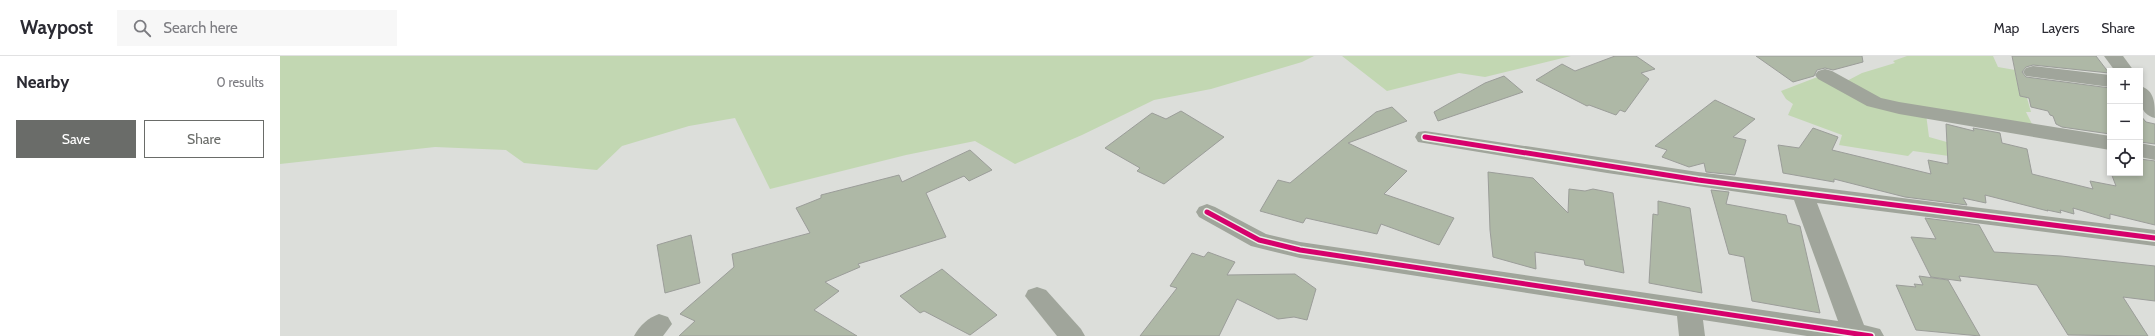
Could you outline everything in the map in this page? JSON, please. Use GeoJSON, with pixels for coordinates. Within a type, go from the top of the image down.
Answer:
{"type":"FeatureCollection","features":[{"type":"Feature","properties":{"kind":"street"},"geometry":{"type":"LineString","coordinates":[[2113,56],[2123,68]]}},
{"type":"Feature","properties":{"kind":"street"},"geometry":{"type":"LineString","coordinates":[[2033,72],[2107,80]]}},
{"type":"Feature","properties":{"kind":"street"},"geometry":{"type":"LineString","coordinates":[[1825,75],[1874,102],[1899,108],[2107,143]]}},
{"type":"Feature","properties":{"kind":"street"},"geometry":{"type":"LineString","coordinates":[[2143,96],[2155,112]]}},
{"type":"Feature","properties":{"kind":"street"},"geometry":{"type":"LineString","coordinates":[[1425,137],[1570,162],[1803,194],[2155,238]]}},
{"type":"Feature","properties":{"kind":"street"},"geometry":{"type":"LineString","coordinates":[[2143,151],[2155,153]]}},
{"type":"Feature","properties":{"kind":"street"},"geometry":{"type":"LineString","coordinates":[[1803,194],[1863,335]]}},
{"type":"Feature","properties":{"kind":"street"},"geometry":{"type":"LineString","coordinates":[[1207,212],[1259,240],[1300,250],[1863,335]]}},
{"type":"Feature","properties":{"kind":"street"},"geometry":{"type":"LineString","coordinates":[[1038,296],[1072,336]]}},
{"type":"Feature","properties":{"kind":"street"},"geometry":{"type":"LineString","coordinates":[[1689,308],[1692,336]]}},
{"type":"Feature","properties":{"kind":"green space"},"geometry":{"type":"Polygon","coordinates":[[[280,56],[1314,56],[1302,62],[1211,89],[1154,100],[1082,135],[1015,164],[975,141],[906,155],[770,189],[735,118],[689,126],[622,146],[597,170],[524,163],[506,150],[435,147],[280,164],[280,56]]]}},
{"type":"Feature","properties":{"kind":"green space"},"geometry":{"type":"Polygon","coordinates":[[[1342,56],[1571,56],[1485,77],[1459,73],[1387,91],[1342,56]]]}},
{"type":"Feature","properties":{"kind":"green space"},"geometry":{"type":"Polygon","coordinates":[[[1907,56],[1993,56],[1998,67],[2015,70],[2020,96],[2027,98],[2031,112],[2026,112],[2034,128],[1899,106],[1843,83],[1862,73],[1895,63],[1893,61],[1907,56]]]}},
{"type":"Feature","properties":{"kind":"green space"},"geometry":{"type":"Polygon","coordinates":[[[1820,76],[1850,93],[1926,114],[1929,137],[1975,150],[1956,157],[1913,151],[1908,156],[1839,145],[1842,135],[1788,115],[1793,104],[1786,99],[1781,91],[1820,76]]]}},
{"type":"Feature","properties":{"kind":"building"},"geometry":{"type":"Polygon","coordinates":[[[1615,56],[1636,56],[1655,69],[1641,73],[1649,79],[1625,112],[1620,110],[1616,115],[1589,105],[1587,106],[1536,80],[1562,64],[1575,71],[1615,56]]]}},
{"type":"Feature","properties":{"kind":"building"},"geometry":{"type":"Polygon","coordinates":[[[1756,56],[1862,56],[1863,62],[1833,70],[1825,68],[1817,70],[1814,76],[1793,82],[1756,56]]]}},
{"type":"Feature","properties":{"kind":"building"},"geometry":{"type":"Polygon","coordinates":[[[2012,56],[2096,56],[2107,70],[2107,73],[2033,65],[2026,67],[2022,72],[2026,77],[2107,88],[2107,134],[2062,127],[2056,124],[2053,116],[2050,115],[2048,111],[2031,107],[2029,98],[2020,96],[2012,56]]]}},
{"type":"Feature","properties":{"kind":"building"},"geometry":{"type":"Polygon","coordinates":[[[1504,76],[1523,92],[1438,121],[1434,112],[1485,83],[1504,76]]]}},
{"type":"Feature","properties":{"kind":"building"},"geometry":{"type":"Polygon","coordinates":[[[1715,100],[1755,119],[1733,137],[1746,140],[1735,175],[1706,172],[1704,163],[1689,167],[1662,157],[1667,150],[1655,146],[1715,100]]]}},
{"type":"Feature","properties":{"kind":"building"},"geometry":{"type":"Polygon","coordinates":[[[1392,107],[1407,121],[1348,143],[1407,171],[1384,194],[1454,218],[1439,245],[1381,224],[1377,234],[1306,218],[1303,223],[1260,211],[1278,180],[1290,183],[1376,112],[1392,107]]]}},
{"type":"Feature","properties":{"kind":"building"},"geometry":{"type":"Polygon","coordinates":[[[1181,111],[1224,137],[1164,184],[1137,171],[1140,168],[1105,148],[1152,113],[1166,119],[1181,111]]]}},
{"type":"Feature","properties":{"kind":"building"},"geometry":{"type":"Polygon","coordinates":[[[2143,118],[2146,122],[2155,124],[2155,144],[2143,142],[2143,118]]]}},
{"type":"Feature","properties":{"kind":"building"},"geometry":{"type":"Polygon","coordinates":[[[1946,124],[1974,131],[1973,128],[2000,133],[2002,143],[2027,149],[2032,174],[2093,189],[2090,181],[2116,186],[2112,176],[2143,176],[2143,159],[2155,161],[2155,225],[2110,214],[2110,219],[2073,208],[2074,214],[2060,210],[2061,213],[2047,210],[2048,211],[1985,195],[1986,203],[1963,198],[1967,205],[1905,197],[1834,179],[1834,182],[1783,173],[1778,145],[1799,148],[1813,128],[1838,137],[1832,150],[1931,174],[1928,160],[1948,164],[1946,124]]]}},
{"type":"Feature","properties":{"kind":"building"},"geometry":{"type":"Polygon","coordinates":[[[970,150],[992,170],[969,181],[964,176],[926,193],[946,237],[858,264],[860,267],[825,282],[839,291],[814,310],[857,336],[679,336],[695,321],[680,314],[734,267],[732,254],[810,233],[796,208],[821,198],[821,195],[899,175],[902,182],[970,150]]]}},
{"type":"Feature","properties":{"kind":"building"},"geometry":{"type":"Polygon","coordinates":[[[1488,172],[1533,178],[1568,213],[1569,189],[1585,191],[1593,189],[1613,193],[1624,273],[1585,265],[1584,260],[1535,252],[1536,269],[1493,257],[1490,230],[1488,172]]]}},
{"type":"Feature","properties":{"kind":"building"},"geometry":{"type":"Polygon","coordinates":[[[1711,190],[1729,192],[1726,204],[1786,215],[1788,223],[1800,226],[1820,313],[1752,301],[1744,257],[1729,254],[1711,190]]]}},
{"type":"Feature","properties":{"kind":"building"},"geometry":{"type":"Polygon","coordinates":[[[1658,201],[1690,208],[1702,293],[1649,283],[1653,214],[1658,215],[1658,201]]]}},
{"type":"Feature","properties":{"kind":"building"},"geometry":{"type":"Polygon","coordinates":[[[1925,218],[1979,225],[1994,252],[2061,256],[2155,266],[2155,301],[2123,297],[2148,336],[2068,335],[2037,285],[1959,276],[1961,281],[1931,277],[1911,237],[1936,239],[1925,218]]]}},
{"type":"Feature","properties":{"kind":"building"},"geometry":{"type":"Polygon","coordinates":[[[691,235],[700,283],[665,293],[657,245],[691,235]]]}},
{"type":"Feature","properties":{"kind":"building"},"geometry":{"type":"Polygon","coordinates":[[[1208,252],[1235,262],[1227,275],[1295,274],[1316,289],[1307,320],[1294,317],[1278,319],[1237,299],[1219,336],[1140,336],[1177,288],[1170,286],[1192,253],[1204,257],[1208,252]]]}},
{"type":"Feature","properties":{"kind":"building"},"geometry":{"type":"Polygon","coordinates":[[[942,269],[997,315],[970,335],[924,311],[920,313],[900,296],[942,269]]]}},
{"type":"Feature","properties":{"kind":"building"},"geometry":{"type":"Polygon","coordinates":[[[1919,276],[1948,280],[1980,336],[1916,330],[1896,285],[1916,287],[1914,284],[1923,285],[1919,276]]]}},
{"type":"Feature","properties":{"kind":"cycle path"},"geometry":{"type":"LineString","coordinates":[[1425,137],[1698,180],[2155,238]]}},
{"type":"Feature","properties":{"kind":"cycle path"},"geometry":{"type":"LineString","coordinates":[[1207,212],[1259,240],[1300,250],[1871,336]]}}]}
